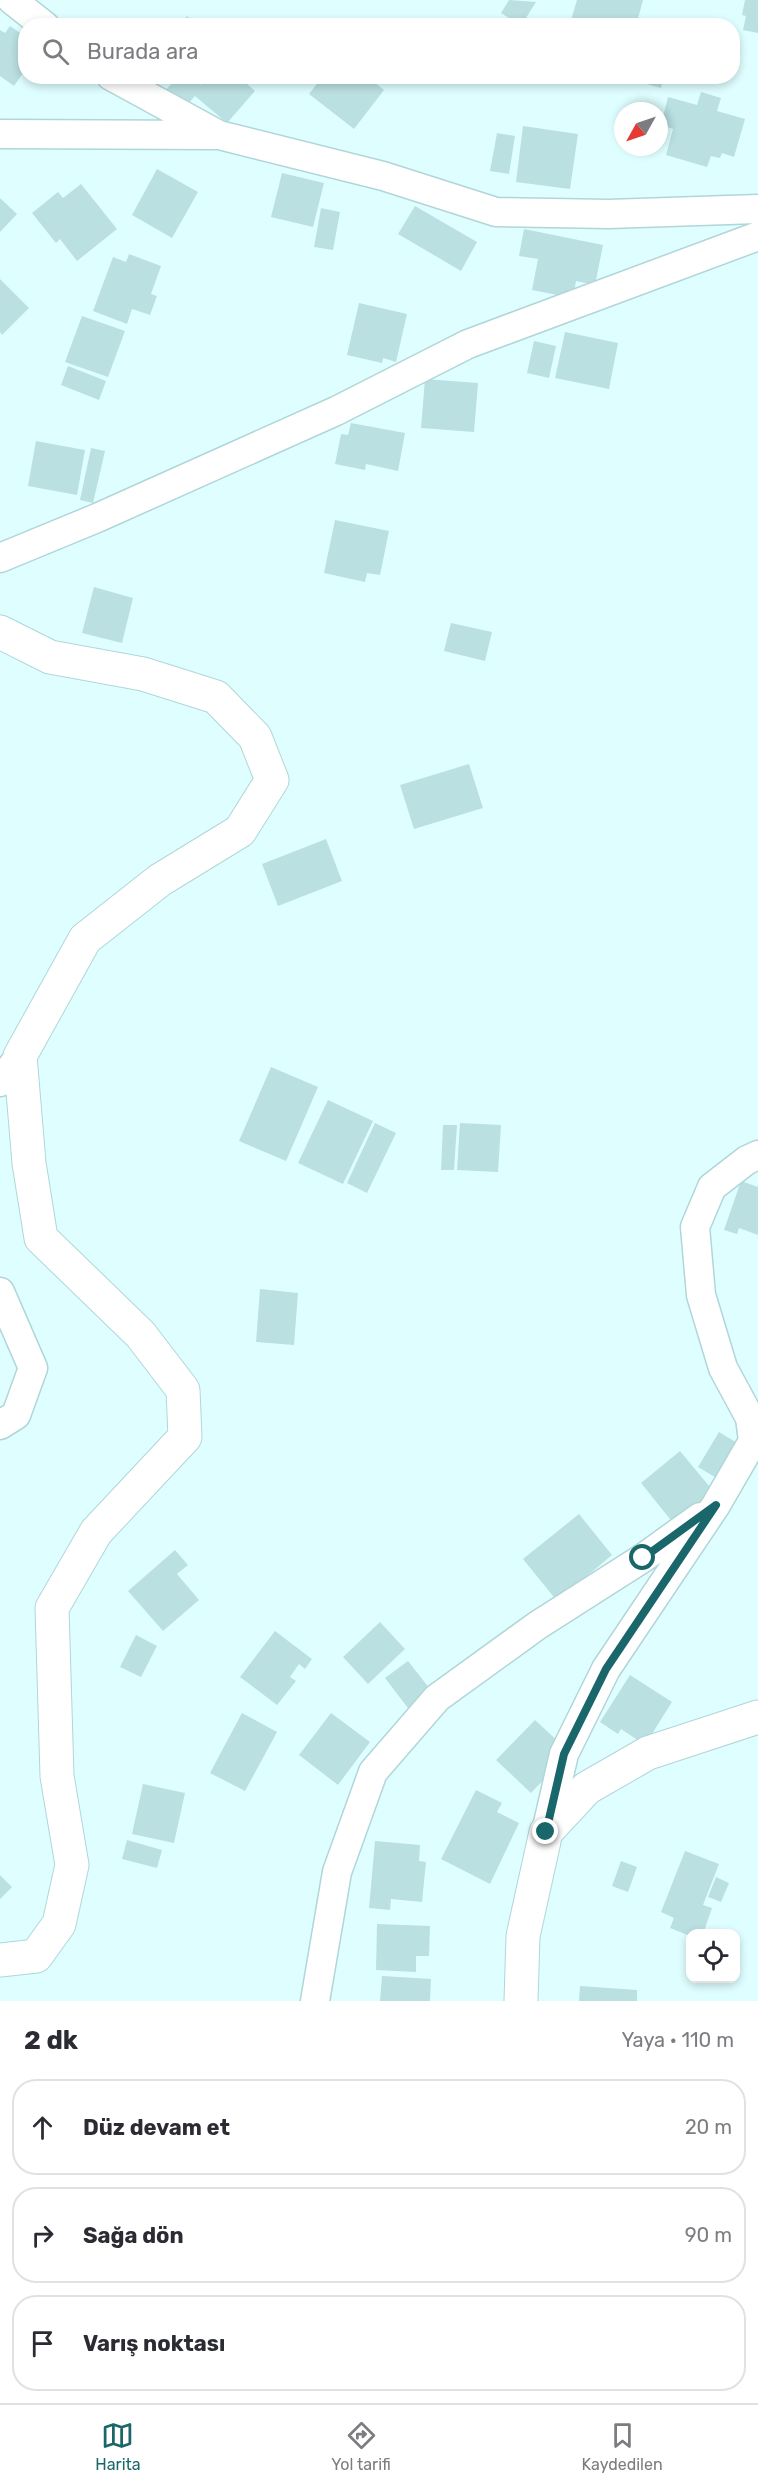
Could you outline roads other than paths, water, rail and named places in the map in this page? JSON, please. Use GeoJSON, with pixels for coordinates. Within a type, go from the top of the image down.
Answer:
{"type":"FeatureCollection","features":[{"type":"Feature","properties":{"kind":"street"},"geometry":{"type":"LineString","coordinates":[[12,0],[35,18]]}},
{"type":"Feature","properties":{"kind":"street"},"geometry":{"type":"LineString","coordinates":[[126,84],[219,135]]}},
{"type":"Feature","properties":{"kind":"street"},"geometry":{"type":"LineString","coordinates":[[0,134],[219,135],[383,176],[496,212],[609,214],[758,209]]}},
{"type":"Feature","properties":{"kind":"street"},"geometry":{"type":"LineString","coordinates":[[0,558],[97,518],[336,411],[468,344],[758,237]]}},
{"type":"Feature","properties":{"kind":"street"},"geometry":{"type":"LineString","coordinates":[[0,632],[50,657],[143,674],[216,697],[255,737],[272,780],[240,831],[160,880],[85,939],[20,1056],[0,1082]]}},
{"type":"Feature","properties":{"kind":"street"},"geometry":{"type":"LineString","coordinates":[[0,1960],[36,1956],[59,1924],[72,1865],[57,1776],[52,1608],[96,1532],[185,1437],[183,1390],[141,1335],[41,1238],[29,1163],[20,1056]]}},
{"type":"Feature","properties":{"kind":"street"},"geometry":{"type":"LineString","coordinates":[[521,2001],[523,1936],[564,1754],[606,1669],[716,1505],[753,1441],[750,1418],[723,1368],[701,1295],[695,1227],[712,1187],[747,1160],[758,1155]]}},
{"type":"Feature","properties":{"kind":"street"},"geometry":{"type":"LineString","coordinates":[[0,1292],[33,1368],[16,1414],[0,1425]]}},
{"type":"Feature","properties":{"kind":"street"},"geometry":{"type":"LineString","coordinates":[[315,2001],[337,1872],[373,1772],[437,1698],[538,1625],[643,1558],[716,1505]]}},
{"type":"Feature","properties":{"kind":"street"},"geometry":{"type":"LineString","coordinates":[[546,1832],[587,1788],[648,1753],[758,1717]]}}]}
